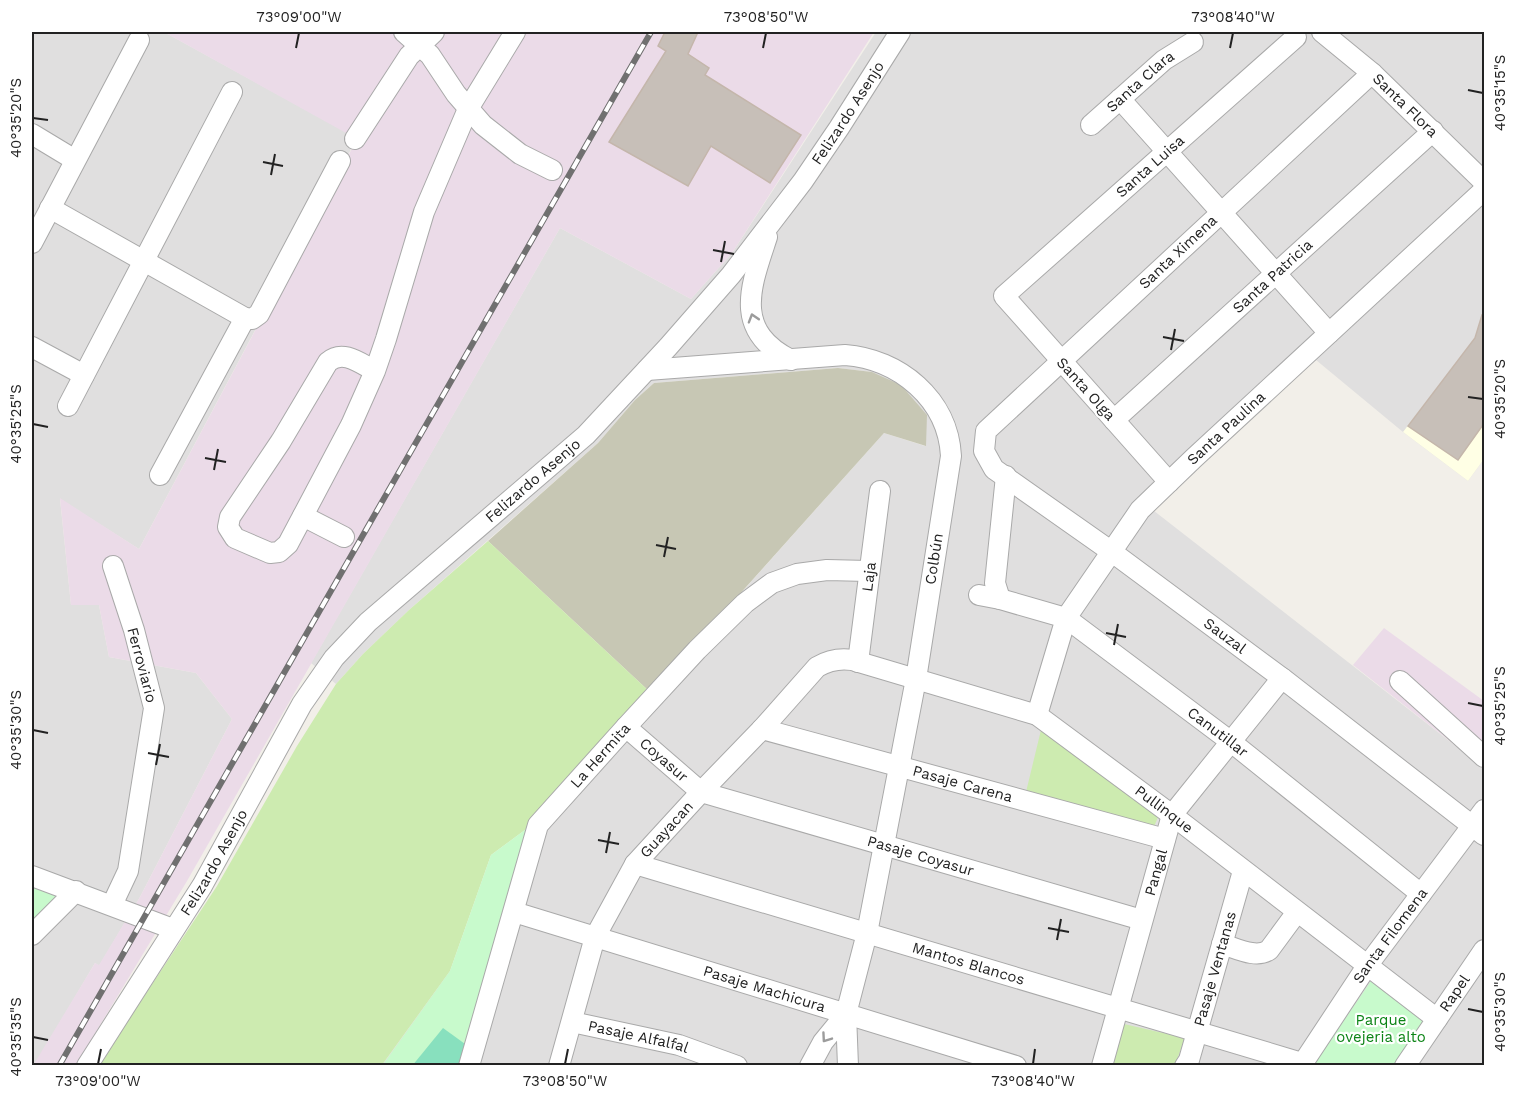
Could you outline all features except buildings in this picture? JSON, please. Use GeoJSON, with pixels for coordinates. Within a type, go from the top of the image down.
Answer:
{"type":"FeatureCollection","features":[{"type":"Feature","properties":{"kind":"street"},"geometry":{"type":"LineString","coordinates":[[404,32],[427,38]]}},
{"type":"Feature","properties":{"kind":"street"},"geometry":{"type":"LineString","coordinates":[[375,371],[344,356],[334,357],[328,362],[281,441],[230,517],[228,527],[235,538],[274,553],[282,550],[288,544],[351,425],[375,371],[424,212],[468,109],[515,32]]}},
{"type":"Feature","properties":{"kind":"street","name":"Felizardo Asenjo"},"geometry":{"type":"LineString","coordinates":[[87,1065],[212,868],[302,704],[334,658],[368,622],[586,435],[647,370],[730,276],[772,223],[840,128],[900,32]]}},
{"type":"Feature","properties":{"kind":"street","name":"Santa Flora"},"geometry":{"type":"LineString","coordinates":[[1322,32],[1372,73],[1485,182]]}},
{"type":"Feature","properties":{"kind":"street"},"geometry":{"type":"LineString","coordinates":[[427,38],[438,65],[468,109],[507,145],[552,170]]}},
{"type":"Feature","properties":{"kind":"street"},"geometry":{"type":"LineString","coordinates":[[355,139],[409,56],[427,38]]}},
{"type":"Feature","properties":{"kind":"street","name":"Santa Luisa"},"geometry":{"type":"LineString","coordinates":[[1004,296],[1296,38]]}},
{"type":"Feature","properties":{"kind":"street"},"geometry":{"type":"LineString","coordinates":[[32,243],[139,40]]}},
{"type":"Feature","properties":{"kind":"street","name":"Santa Clara"},"geometry":{"type":"LineString","coordinates":[[1091,125],[1164,60],[1193,42]]}},
{"type":"Feature","properties":{"kind":"street","name":"Santa Ximena"},"geometry":{"type":"LineString","coordinates":[[986,431],[1372,73]]}},
{"type":"Feature","properties":{"kind":"street"},"geometry":{"type":"LineString","coordinates":[[68,406],[232,92]]}},
{"type":"Feature","properties":{"kind":"street"},"geometry":{"type":"LineString","coordinates":[[1120,99],[1329,333]]}},
{"type":"Feature","properties":{"kind":"street","name":"Santa Patricia"},"geometry":{"type":"LineString","coordinates":[[1114,420],[1433,131]]}},
{"type":"Feature","properties":{"kind":"street"},"geometry":{"type":"LineString","coordinates":[[32,134],[75,160]]}},
{"type":"Feature","properties":{"kind":"street"},"geometry":{"type":"LineString","coordinates":[[50,208],[245,318],[252,319],[259,314],[340,161]]}},
{"type":"Feature","properties":{"kind":"street","name":"Santa Paulina"},"geometry":{"type":"LineString","coordinates":[[1037,715],[1066,618],[1140,510],[1485,190]]}},
{"type":"Feature","properties":{"kind":"street"},"geometry":{"type":"LineString","coordinates":[[772,223],[753,279],[750,307],[761,336],[776,352],[791,360]]}},
{"type":"Feature","properties":{"kind":"street","name":"Santa Olga"},"geometry":{"type":"LineString","coordinates":[[1004,296],[1169,482]]}},
{"type":"Feature","properties":{"kind":"street"},"geometry":{"type":"LineString","coordinates":[[160,475],[245,318]]}},
{"type":"Feature","properties":{"kind":"street"},"geometry":{"type":"LineString","coordinates":[[32,347],[84,375]]}},
{"type":"Feature","properties":{"kind":"street","name":"Colbún"},"geometry":{"type":"LineString","coordinates":[[647,370],[844,355],[870,358],[906,376],[922,389],[935,405],[950,438],[951,456],[916,679],[867,933],[846,1014],[848,1065]]}},
{"type":"Feature","properties":{"kind":"street","name":"Sauzal"},"geometry":{"type":"LineString","coordinates":[[986,431],[983,444],[986,458],[994,469],[1112,552],[1481,824]]}},
{"type":"Feature","properties":{"kind":"street"},"geometry":{"type":"LineString","coordinates":[[1000,599],[995,583],[1006,476]]}},
{"type":"Feature","properties":{"kind":"street","name":"Laja"},"geometry":{"type":"LineString","coordinates":[[858,662],[880,491]]}},
{"type":"Feature","properties":{"kind":"street"},"geometry":{"type":"LineString","coordinates":[[303,516],[344,537]]}},
{"type":"Feature","properties":{"kind":"street","name":"Ferroviario"},"geometry":{"type":"LineString","coordinates":[[112,905],[128,870],[154,708],[140,652],[113,567]]}},
{"type":"Feature","properties":{"kind":"street","name":"La Hermita"},"geometry":{"type":"LineString","coordinates":[[469,1065],[538,825],[626,727],[737,611],[772,583],[797,574],[827,570],[868,571]]}},
{"type":"Feature","properties":{"kind":"street","name":"Canutillar"},"geometry":{"type":"LineString","coordinates":[[979,595],[1066,618],[1230,741],[1421,894]]}},
{"type":"Feature","properties":{"kind":"street","name":"Guayacan"},"geometry":{"type":"LineString","coordinates":[[559,1065],[595,937],[635,864],[817,667],[839,658],[858,662]]}},
{"type":"Feature","properties":{"kind":"street","name":"Pullinque"},"geometry":{"type":"LineString","coordinates":[[858,662],[1037,715],[1172,815],[1437,1019]]}},
{"type":"Feature","properties":{"kind":"street","name":"Pangal"},"geometry":{"type":"LineString","coordinates":[[1102,1065],[1172,815],[1282,678]]}},
{"type":"Feature","properties":{"kind":"street"},"geometry":{"type":"LineString","coordinates":[[1400,681],[1485,757]]}},
{"type":"Feature","properties":{"kind":"street","name":"Coyasur"},"geometry":{"type":"LineString","coordinates":[[626,727],[701,792]]}},
{"type":"Feature","properties":{"kind":"street","name":"Pasaje Carena"},"geometry":{"type":"LineString","coordinates":[[762,729],[1165,839]]}},
{"type":"Feature","properties":{"kind":"street","name":"Pasaje Coyasur"},"geometry":{"type":"LineString","coordinates":[[701,792],[1142,920]]}},
{"type":"Feature","properties":{"kind":"street","name":"Santa Filomena"},"geometry":{"type":"LineString","coordinates":[[1301,1064],[1367,966],[1421,894],[1481,824]]}},
{"type":"Feature","properties":{"kind":"street","name":"Mantos Blancos"},"geometry":{"type":"LineString","coordinates":[[635,864],[1301,1064]]}},
{"type":"Feature","properties":{"kind":"street","name":"Pasaje Ventanas"},"geometry":{"type":"LineString","coordinates":[[1185,1065],[1189,1060],[1243,870]]}},
{"type":"Feature","properties":{"kind":"street"},"geometry":{"type":"LineString","coordinates":[[32,876],[76,891],[172,930]]}},
{"type":"Feature","properties":{"kind":"street"},"geometry":{"type":"LineString","coordinates":[[32,935],[76,891]]}},
{"type":"Feature","properties":{"kind":"street","name":"Pasaje Machicura"},"geometry":{"type":"LineString","coordinates":[[514,912],[1016,1065]]}},
{"type":"Feature","properties":{"kind":"street"},"geometry":{"type":"LineString","coordinates":[[1222,944],[1256,954],[1263,953],[1269,950],[1297,912]]}},
{"type":"Feature","properties":{"kind":"street","name":"Rapel"},"geometry":{"type":"LineString","coordinates":[[1405,1065],[1485,950]]}},
{"type":"Feature","properties":{"kind":"street","name":"Colbún"},"geometry":{"type":"LineString","coordinates":[[810,1065],[823,1042],[846,1014]]}},
{"type":"Feature","properties":{"kind":"street","name":"Pasaje Alfalfal"},"geometry":{"type":"LineString","coordinates":[[572,1022],[679,1045],[737,1065]]}},
{"type":"Feature","properties":{"kind":"shaded area"},"geometry":{"type":"Polygon","coordinates":[[[32,32],[164,32],[357,138],[139,549],[60,499],[71,605],[99,605],[109,657],[196,673],[232,719],[140,897],[99,966],[95,963],[34,1066],[32,1065],[32,32]]]}},
{"type":"Feature","properties":{"kind":"shaded area"},"geometry":{"type":"Polygon","coordinates":[[[164,32],[874,32],[732,253],[691,299],[560,228],[187,881],[76,1065],[36,1066],[34,1064],[95,963],[99,965],[140,897],[232,719],[196,673],[109,657],[99,605],[71,605],[60,498],[139,549],[357,139],[164,32]]]}},
{"type":"Feature","properties":{"kind":"shaded area"},"geometry":{"type":"Polygon","coordinates":[[[876,32],[1484,32],[1484,459],[1468,481],[1403,432],[1316,360],[1149,507],[1484,768],[1484,1065],[382,1065],[450,971],[537,821],[884,433],[925,446],[872,372],[838,368],[654,383],[635,400],[598,443],[409,610],[363,654],[336,684],[311,663],[560,228],[691,299],[732,253],[876,32]]]}},
{"type":"Feature","properties":{"kind":"shaded area"},"geometry":{"type":"Polygon","coordinates":[[[1484,314],[1484,459],[1468,481],[1403,432],[1475,338],[1484,314]]]}},
{"type":"Feature","properties":{"kind":"shaded area"},"geometry":{"type":"Polygon","coordinates":[[[838,368],[872,372],[901,385],[927,415],[926,446],[884,433],[651,693],[488,541],[598,443],[635,400],[654,383],[838,368]]]}},
{"type":"Feature","properties":{"kind":"shaded area"},"geometry":{"type":"Polygon","coordinates":[[[1384,628],[1484,701],[1484,768],[1353,665],[1384,628]]]}},
{"type":"Feature","properties":{"kind":"green space"},"geometry":{"type":"Polygon","coordinates":[[[488,541],[651,693],[537,821],[491,855],[450,971],[382,1065],[98,1066],[217,886],[297,746],[336,684],[363,654],[409,610],[488,541]]]}},
{"type":"Feature","properties":{"kind":"green space"},"geometry":{"type":"Polygon","coordinates":[[[1041,730],[1158,817],[1154,827],[1026,792],[1041,730]]]}},
{"type":"Feature","properties":{"kind":"green space"},"geometry":{"type":"Polygon","coordinates":[[[537,821],[463,1065],[382,1066],[450,971],[491,855],[537,821]]]}},
{"type":"Feature","properties":{"kind":"green space"},"geometry":{"type":"Polygon","coordinates":[[[32,883],[62,890],[32,925],[32,883]]]}},
{"type":"Feature","properties":{"kind":"green space","name":"Parque ovejeria alto"},"geometry":{"type":"Polygon","coordinates":[[[1373,978],[1429,1021],[1398,1065],[1313,1066],[1373,978]]]}},
{"type":"Feature","properties":{"kind":"green space"},"geometry":{"type":"Polygon","coordinates":[[[1124,1024],[1185,1038],[1175,1065],[1112,1066],[1124,1024]]]}},
{"type":"Feature","properties":{"kind":"green space"},"geometry":{"type":"Polygon","coordinates":[[[443,1028],[472,1049],[458,1065],[412,1066],[443,1028]]]}},
{"type":"Feature","properties":{"kind":"railway"},"geometry":{"type":"LineString","coordinates":[[59,1066],[651,32]]}}]}
